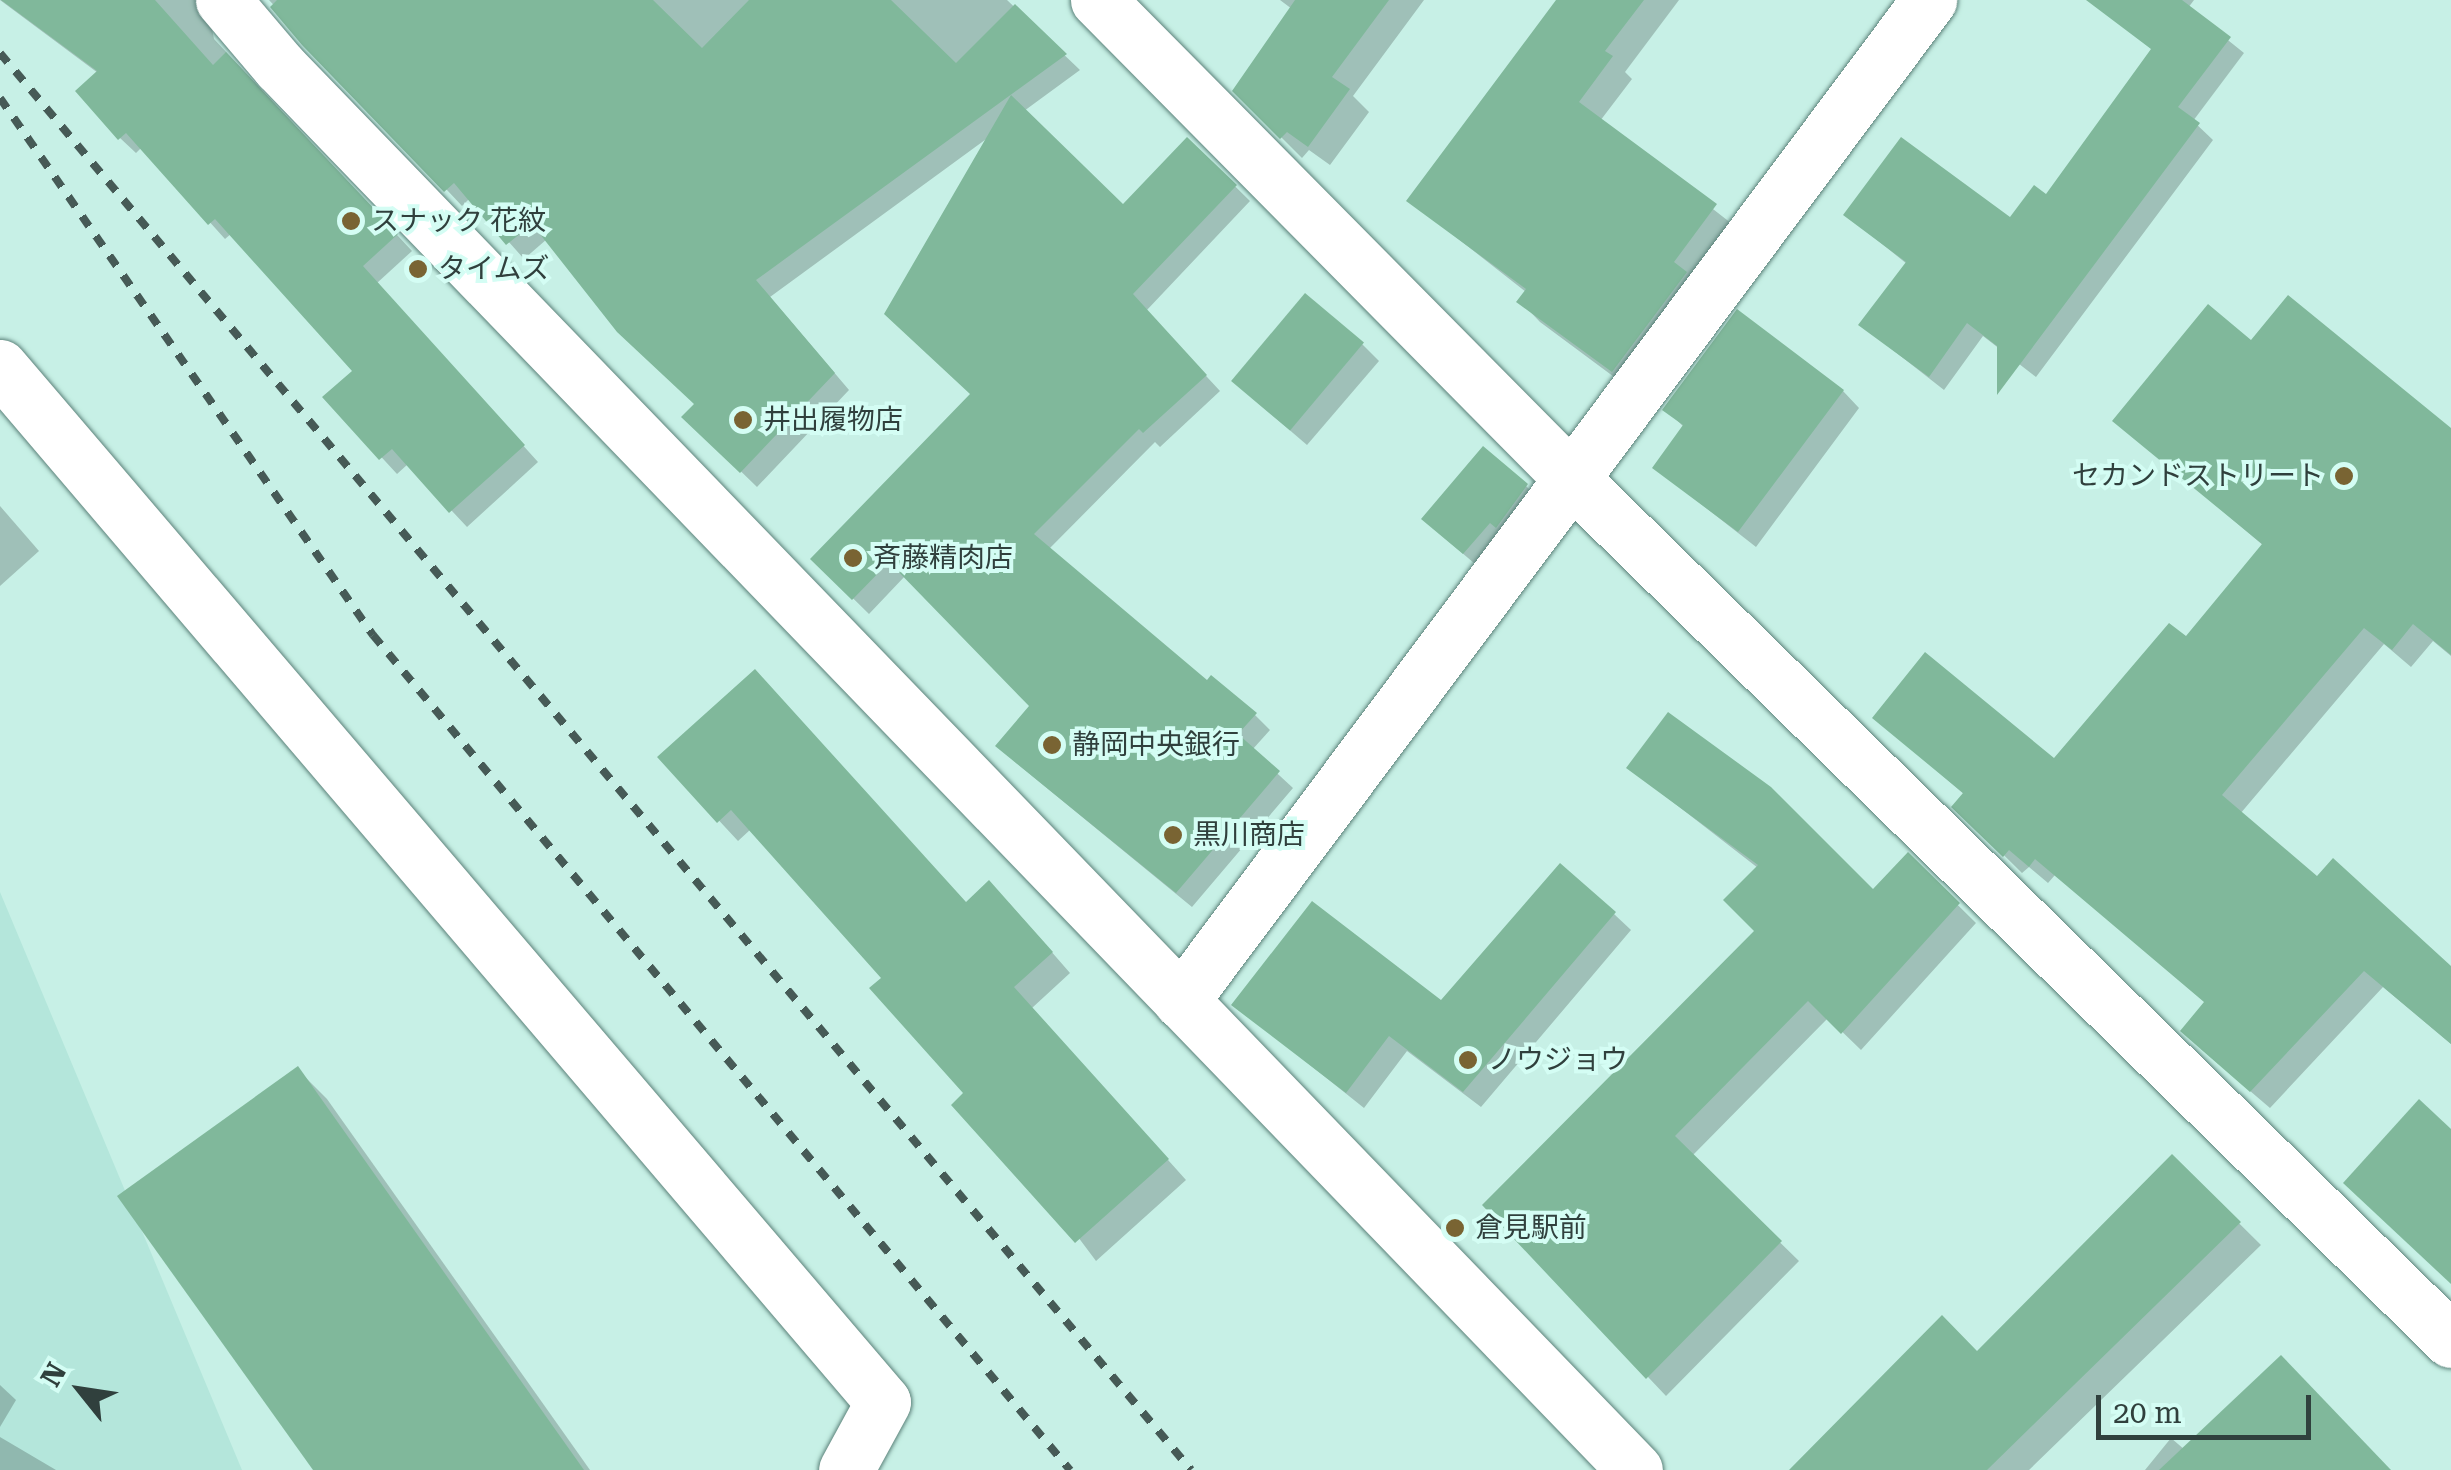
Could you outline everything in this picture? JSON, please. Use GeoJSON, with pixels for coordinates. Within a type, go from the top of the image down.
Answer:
{"type":"FeatureCollection","features":[{"type":"Feature","properties":{"kind":"street"},"geometry":{"type":"LineString","coordinates":[[223,0],[1635,1470]]}},
{"type":"Feature","properties":{"kind":"street"},"geometry":{"type":"LineString","coordinates":[[1098,0],[1575,482],[2451,1340]]}},
{"type":"Feature","properties":{"kind":"street"},"geometry":{"type":"LineString","coordinates":[[1181,1001],[1575,482],[1928,0]]}},
{"type":"Feature","properties":{"kind":"street"},"geometry":{"type":"LineString","coordinates":[[0,366],[882,1402],[846,1470]]}},
{"type":"Feature","properties":{"kind":"shaded area"},"geometry":{"type":"Polygon","coordinates":[[[0,892],[242,1470],[0,1470],[0,892]]]}},
{"type":"Feature","properties":{"kind":"building"},"geometry":{"type":"Polygon","coordinates":[[[1,0],[155,0],[213,65],[226,52],[398,234],[363,266],[525,445],[449,513],[392,449],[379,460],[322,397],[352,371],[215,219],[208,225],[126,133],[118,140],[75,91],[97,71],[1,0]]]}},
{"type":"Feature","properties":{"kind":"building"},"geometry":{"type":"Polygon","coordinates":[[[277,0],[653,0],[702,48],[749,0],[891,0],[956,63],[1015,4],[1067,54],[756,280],[835,373],[740,473],[681,417],[694,404],[617,332],[532,224],[506,245],[454,183],[444,192],[302,45],[270,7],[277,0]]]}},
{"type":"Feature","properties":{"kind":"building"},"geometry":{"type":"Polygon","coordinates":[[[1295,0],[1389,0],[1332,77],[1350,89],[1308,147],[1287,132],[1280,139],[1232,91],[1295,0]]]}},
{"type":"Feature","properties":{"kind":"building"},"geometry":{"type":"Polygon","coordinates":[[[1556,0],[1644,0],[1605,51],[1613,56],[1579,102],[1717,204],[1674,262],[1687,272],[1612,372],[1516,302],[1526,289],[1406,201],[1556,0]]]}},
{"type":"Feature","properties":{"kind":"building"},"geometry":{"type":"Polygon","coordinates":[[[2086,0],[2182,0],[2231,37],[2178,107],[2200,123],[1997,395],[1997,346],[1967,323],[1929,377],[1858,325],[1906,262],[1843,215],[1901,137],[2010,217],[2034,185],[2046,194],[2151,49],[2086,0]]]}},
{"type":"Feature","properties":{"kind":"building"},"geometry":{"type":"Polygon","coordinates":[[[1011,95],[1123,204],[1187,137],[1237,185],[1133,294],[1207,375],[1143,433],[1139,429],[1034,534],[1207,680],[1211,675],[1257,713],[1238,734],[1280,771],[1176,893],[995,746],[1029,706],[889,562],[852,600],[810,559],[970,394],[884,314],[1011,95]]]}},
{"type":"Feature","properties":{"kind":"building"},"geometry":{"type":"Polygon","coordinates":[[[1305,293],[1364,342],[1290,431],[1231,381],[1305,293]]]}},
{"type":"Feature","properties":{"kind":"building"},"geometry":{"type":"Polygon","coordinates":[[[2288,295],[2451,428],[2451,655],[2413,624],[2392,650],[2364,628],[2222,795],[2317,876],[2333,858],[2451,966],[2451,1044],[2364,971],[2250,1092],[2180,1031],[2204,1002],[2035,859],[2029,867],[2009,850],[2003,857],[1951,807],[1963,793],[1872,718],[1925,652],[2054,758],[2169,623],[2186,636],[2262,544],[2112,421],[2208,304],[2251,340],[2288,295]]]}},
{"type":"Feature","properties":{"kind":"building"},"geometry":{"type":"Polygon","coordinates":[[[1737,309],[1844,390],[1738,532],[1652,468],[1683,425],[1662,410],[1737,309]]]}},
{"type":"Feature","properties":{"kind":"building"},"geometry":{"type":"Polygon","coordinates":[[[1483,446],[1528,484],[1496,528],[1490,523],[1463,554],[1421,519],[1483,446]]]}},
{"type":"Feature","properties":{"kind":"building"},"geometry":{"type":"Polygon","coordinates":[[[755,669],[966,902],[989,880],[1053,952],[1014,987],[1169,1159],[1075,1243],[951,1105],[963,1093],[869,988],[881,978],[731,810],[717,823],[657,757],[755,669]]]}},
{"type":"Feature","properties":{"kind":"building"},"geometry":{"type":"Polygon","coordinates":[[[1668,712],[1771,787],[1873,889],[1908,852],[1960,903],[1841,1034],[1808,1001],[1675,1136],[1782,1241],[1646,1379],[1482,1205],[1754,931],[1723,900],[1758,865],[1626,768],[1668,712]]]}},
{"type":"Feature","properties":{"kind":"building"},"geometry":{"type":"Polygon","coordinates":[[[1560,863],[1616,912],[1463,1092],[1389,1036],[1346,1093],[1231,1005],[1312,901],[1441,1000],[1560,863]]]}},
{"type":"Feature","properties":{"kind":"building"},"geometry":{"type":"Polygon","coordinates":[[[298,1066],[584,1470],[313,1470],[117,1196],[298,1066]]]}},
{"type":"Feature","properties":{"kind":"building"},"geometry":{"type":"Polygon","coordinates":[[[2419,1099],[2451,1129],[2451,1284],[2343,1183],[2419,1099]]]}},
{"type":"Feature","properties":{"kind":"building"},"geometry":{"type":"Polygon","coordinates":[[[2172,1154],[2241,1222],[1987,1470],[1789,1470],[1942,1315],[1977,1351],[2172,1154]]]}},
{"type":"Feature","properties":{"kind":"building"},"geometry":{"type":"Polygon","coordinates":[[[2281,1355],[2391,1470],[2159,1470],[2281,1355]]]}},
{"type":"Feature","properties":{"kind":"railway"},"geometry":{"type":"LineString","coordinates":[[0,53],[1191,1470]]}},
{"type":"Feature","properties":{"kind":"railway"},"geometry":{"type":"LineString","coordinates":[[0,98],[373,635],[1070,1470]]}},
{"type":"Feature","properties":{"kind":"place","name":"スナック 花紋"},"geometry":{"type":"Point","coordinates":[351,221]}},
{"type":"Feature","properties":{"kind":"place","name":"タイムズ"},"geometry":{"type":"Point","coordinates":[418,269]}},
{"type":"Feature","properties":{"kind":"place","name":"井出履物店"},"geometry":{"type":"Point","coordinates":[743,420]}},
{"type":"Feature","properties":{"kind":"place","name":"セカンドストリート"},"geometry":{"type":"Point","coordinates":[2344,476]}},
{"type":"Feature","properties":{"kind":"place","name":"斉藤精肉店"},"geometry":{"type":"Point","coordinates":[853,558]}},
{"type":"Feature","properties":{"kind":"place","name":"静岡中央銀行"},"geometry":{"type":"Point","coordinates":[1052,745]}},
{"type":"Feature","properties":{"kind":"place","name":"黒川商店"},"geometry":{"type":"Point","coordinates":[1173,835]}},
{"type":"Feature","properties":{"kind":"place","name":"ノウジョウ"},"geometry":{"type":"Point","coordinates":[1468,1060]}},
{"type":"Feature","properties":{"kind":"place","name":"倉見駅前"},"geometry":{"type":"Point","coordinates":[1455,1228]}}]}
